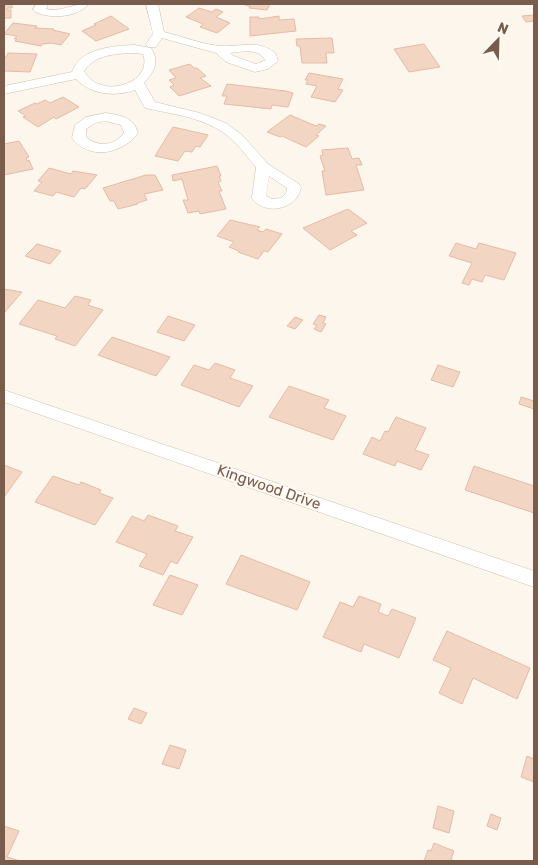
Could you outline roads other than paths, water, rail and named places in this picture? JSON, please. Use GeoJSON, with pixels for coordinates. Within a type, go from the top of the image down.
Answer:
{"type":"FeatureCollection","features":[{"type":"Feature","properties":{"kind":"street"},"geometry":{"type":"LineString","coordinates":[[42,4],[39,10],[55,14],[67,12],[83,4]]}},
{"type":"Feature","properties":{"kind":"street"},"geometry":{"type":"LineString","coordinates":[[147,51],[159,34],[152,4]]}},
{"type":"Feature","properties":{"kind":"street"},"geometry":{"type":"LineString","coordinates":[[159,34],[220,50]]}},
{"type":"Feature","properties":{"kind":"street"},"geometry":{"type":"LineString","coordinates":[[79,74],[82,65],[97,54],[122,50],[147,51]]}},
{"type":"Feature","properties":{"kind":"street"},"geometry":{"type":"LineString","coordinates":[[79,74],[87,83],[108,89],[127,89],[138,83],[151,64],[152,58],[147,51]]}},
{"type":"Feature","properties":{"kind":"street"},"geometry":{"type":"LineString","coordinates":[[4,90],[63,80],[79,74]]}},
{"type":"Feature","properties":{"kind":"street"},"geometry":{"type":"LineString","coordinates":[[138,83],[138,114],[191,115],[221,126],[242,142],[263,167]]}},
{"type":"Feature","properties":{"kind":"street","name":"Kingwood Drive"},"geometry":{"type":"LineString","coordinates":[[4,396],[534,578]]}}]}
